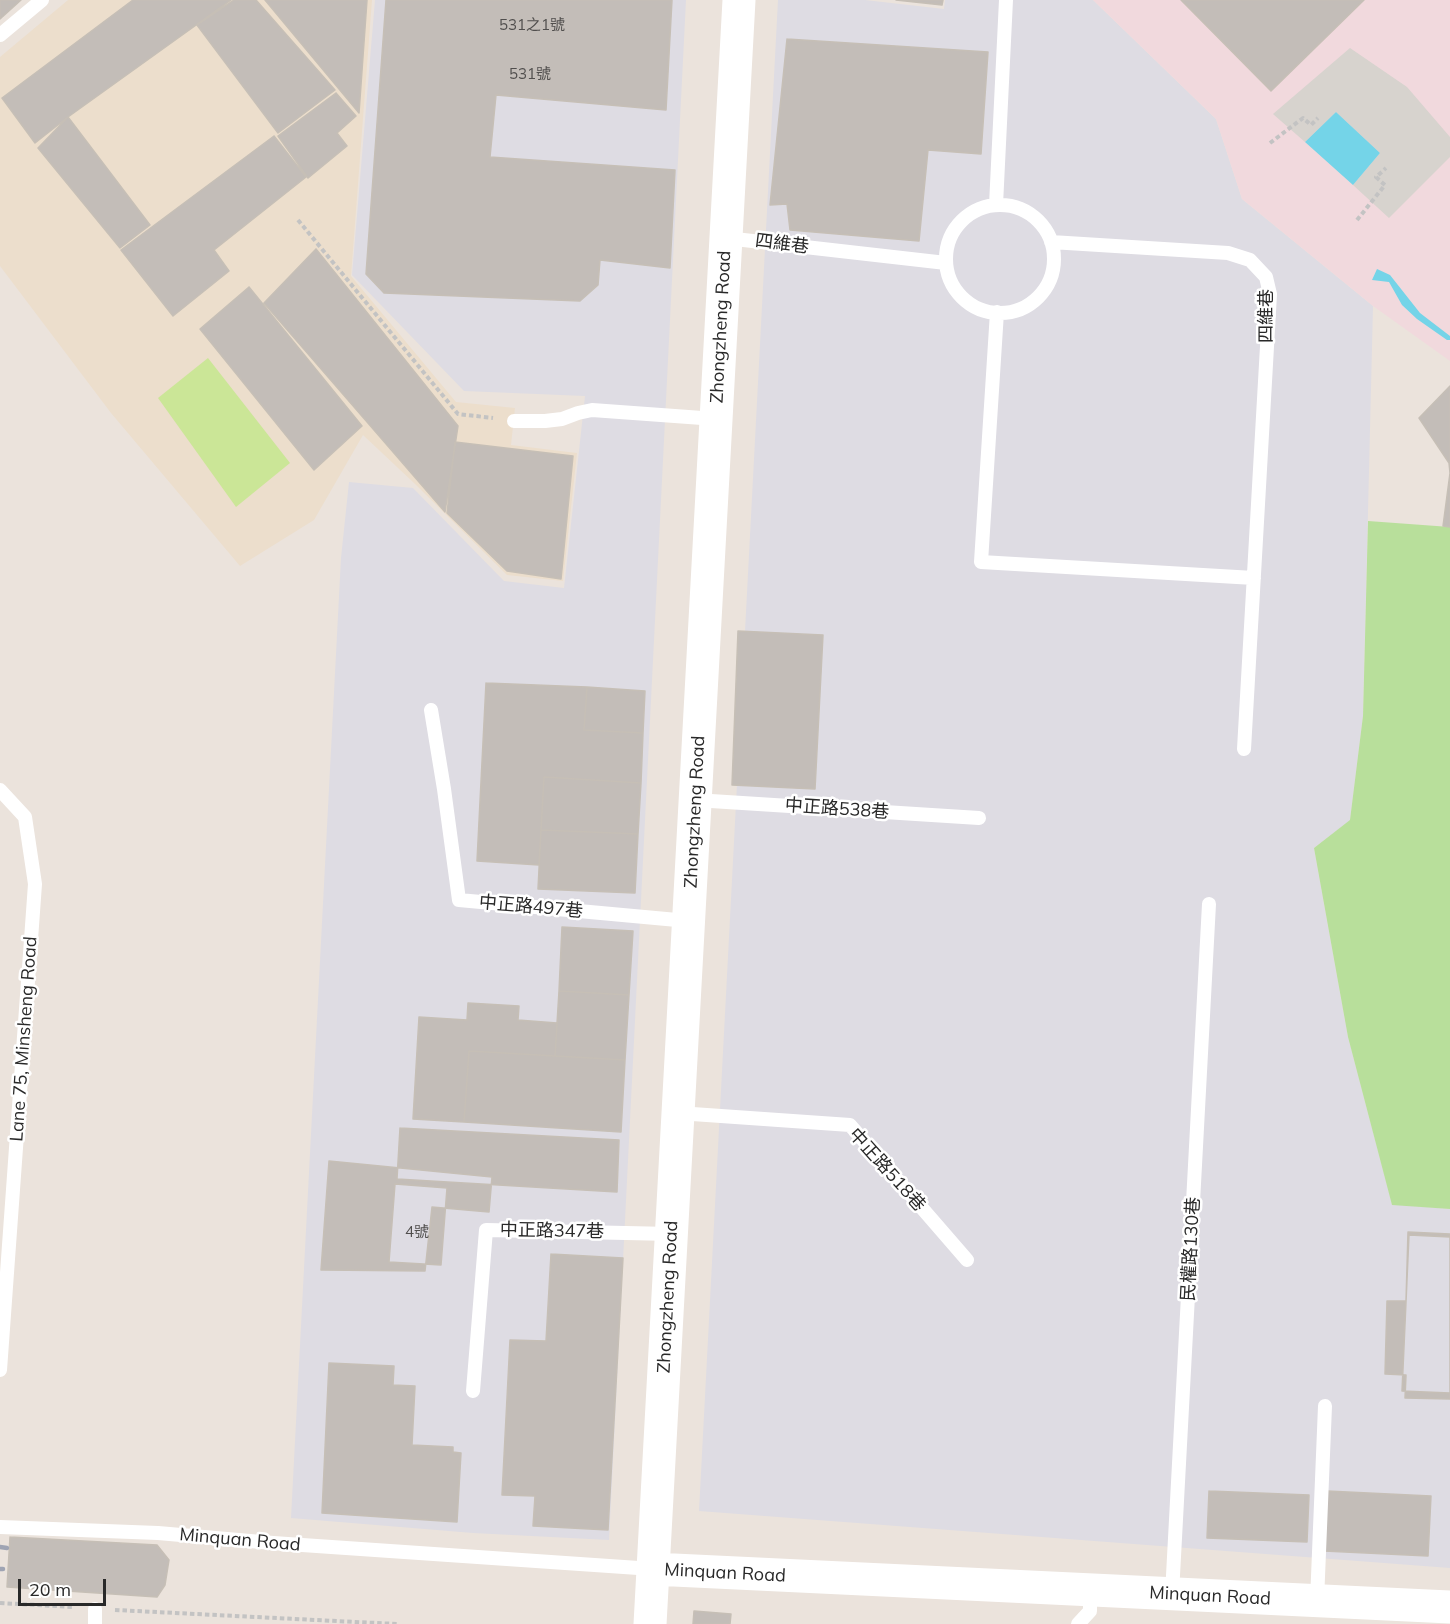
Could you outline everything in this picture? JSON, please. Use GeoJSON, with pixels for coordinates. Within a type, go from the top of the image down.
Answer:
{"type":"FeatureCollection","features":[{"type":"Feature","properties":{"kind":"street","name":"Zhongzheng Road"},"geometry":{"type":"LineString","coordinates":[[650,1624],[739,0]]}},
{"type":"Feature","properties":{"kind":"street","name":"Minquan Road"},"geometry":{"type":"LineString","coordinates":[[653,1569],[1317,1601],[1442,1613]]}},
{"type":"Feature","properties":{"kind":"lane"},"geometry":{"type":"LineString","coordinates":[[0,35],[42,0]]}},
{"type":"Feature","properties":{"kind":"lane"},"geometry":{"type":"LineString","coordinates":[[996,205],[1006,0]]}},
{"type":"Feature","properties":{"kind":"lane"},"geometry":{"type":"LineString","coordinates":[[996,205],[1014,207],[1030,214],[1043,226],[1051,242],[1054,259],[1051,276],[1043,291],[1030,303],[1015,311],[997,312],[982,309],[968,302],[957,291],[950,278],[946,263],[947,246],[954,231],[965,217],[979,209],[996,205]]}},
{"type":"Feature","properties":{"kind":"lane","name":"四維巷"},"geometry":{"type":"LineString","coordinates":[[726,238],[946,263]]}},
{"type":"Feature","properties":{"kind":"lane","name":"四維巷"},"geometry":{"type":"LineString","coordinates":[[1051,242],[1228,254],[1250,260],[1266,277],[1270,294],[1244,748]]}},
{"type":"Feature","properties":{"kind":"lane"},"geometry":{"type":"LineString","coordinates":[[997,312],[981,562],[1254,578]]}},
{"type":"Feature","properties":{"kind":"lane"},"geometry":{"type":"LineString","coordinates":[[514,421],[553,420],[592,410],[716,419]]}},
{"type":"Feature","properties":{"kind":"lane","name":"中正路497巷"},"geometry":{"type":"LineString","coordinates":[[430,710],[444,789],[459,900],[688,921]]}},
{"type":"Feature","properties":{"kind":"lane","name":"Lane 75, Minsheng Road"},"geometry":{"type":"LineString","coordinates":[[0,790],[25,817],[35,884],[0,1370]]}},
{"type":"Feature","properties":{"kind":"lane","name":"中正路538巷"},"geometry":{"type":"LineString","coordinates":[[695,800],[979,818]]}},
{"type":"Feature","properties":{"kind":"lane","name":"民權路130巷"},"geometry":{"type":"LineString","coordinates":[[1172,1594],[1209,904]]}},
{"type":"Feature","properties":{"kind":"lane","name":"中正路518巷"},"geometry":{"type":"LineString","coordinates":[[678,1113],[850,1125],[967,1260]]}},
{"type":"Feature","properties":{"kind":"lane","name":"中正路347巷"},"geometry":{"type":"LineString","coordinates":[[473,1391],[486,1230],[672,1234]]}},
{"type":"Feature","properties":{"kind":"lane"},"geometry":{"type":"LineString","coordinates":[[1317,1601],[1325,1406]]}},
{"type":"Feature","properties":{"kind":"lane","name":"Minquan Road"},"geometry":{"type":"LineString","coordinates":[[0,1527],[158,1533],[653,1569]]}},
{"type":"Feature","properties":{"kind":"lane"},"geometry":{"type":"LineString","coordinates":[[1078,1624],[1090,1611],[1090,1590]]}},
{"type":"Feature","properties":{"kind":"lane"},"geometry":{"type":"LineString","coordinates":[[95,1609],[95,1624]]}},
{"type":"Feature","properties":{"kind":"path"},"geometry":{"type":"LineString","coordinates":[[1270,143],[1303,118],[1311,125],[1318,118]]}},
{"type":"Feature","properties":{"kind":"path"},"geometry":{"type":"LineString","coordinates":[[1357,220],[1385,185],[1376,177],[1386,168]]}},
{"type":"Feature","properties":{"kind":"path"},"geometry":{"type":"LineString","coordinates":[[298,219],[458,414],[514,421]]}},
{"type":"Feature","properties":{"kind":"path"},"geometry":{"type":"LineString","coordinates":[[0,1603],[397,1624]]}},
{"type":"Feature","properties":{"kind":"shaded area"},"geometry":{"type":"Polygon","coordinates":[[[68,0],[372,0],[351,276],[456,402],[515,408],[511,445],[577,453],[563,581],[507,575],[363,435],[314,520],[240,566],[111,413],[0,266],[0,57],[68,0]]]}},
{"type":"Feature","properties":{"kind":"shaded area"},"geometry":{"type":"Polygon","coordinates":[[[375,0],[686,0],[609,1540],[473,1533],[291,1518],[341,558],[349,482],[413,488],[504,581],[564,588],[585,396],[464,391],[352,275],[375,0]]]}},
{"type":"Feature","properties":{"kind":"shaded area"},"geometry":{"type":"Polygon","coordinates":[[[778,0],[865,0],[944,9],[945,0],[1093,0],[1216,119],[1242,199],[1373,306],[1363,717],[1350,821],[1314,848],[1348,1037],[1392,1204],[1450,1209],[1450,1568],[699,1511],[778,0]]]}},
{"type":"Feature","properties":{"kind":"shaded area"},"geometry":{"type":"Polygon","coordinates":[[[1093,0],[1450,0],[1450,361],[1373,306],[1242,199],[1216,119],[1093,0]]]}},
{"type":"Feature","properties":{"kind":"shaded area"},"geometry":{"type":"Polygon","coordinates":[[[1350,48],[1407,87],[1450,137],[1450,157],[1389,218],[1353,185],[1380,153],[1336,112],[1305,142],[1273,114],[1350,48]]]}},
{"type":"Feature","properties":{"kind":"green space"},"geometry":{"type":"Polygon","coordinates":[[[208,358],[290,463],[236,507],[158,398],[208,358]]]}},
{"type":"Feature","properties":{"kind":"green space"},"geometry":{"type":"Polygon","coordinates":[[[1368,521],[1450,527],[1450,1209],[1392,1205],[1348,1037],[1314,848],[1350,820],[1363,716],[1368,521]]]}},
{"type":"Feature","properties":{"kind":"water"},"geometry":{"type":"Polygon","coordinates":[[[1336,112],[1380,153],[1353,185],[1305,142],[1336,112]]]}},
{"type":"Feature","properties":{"kind":"water"},"geometry":{"type":"Polygon","coordinates":[[[1377,269],[1390,275],[1420,313],[1450,336],[1450,340],[1417,319],[1402,305],[1389,282],[1372,280],[1377,269]]]}},
{"type":"Feature","properties":{"kind":"building"},"geometry":{"type":"Polygon","coordinates":[[[0,0],[21,0],[0,19],[0,0]]]}},
{"type":"Feature","properties":{"kind":"building"},"geometry":{"type":"Polygon","coordinates":[[[133,0],[231,0],[35,143],[2,98],[133,0]]]}},
{"type":"Feature","properties":{"kind":"building"},"geometry":{"type":"Polygon","coordinates":[[[234,0],[256,0],[335,90],[278,133],[197,25],[234,0]]]}},
{"type":"Feature","properties":{"kind":"building"},"geometry":{"type":"Polygon","coordinates":[[[265,0],[367,0],[359,113],[265,0]]]}},
{"type":"Feature","properties":{"kind":"building"},"geometry":{"type":"Polygon","coordinates":[[[386,0],[672,0],[666,110],[496,95],[490,157],[675,170],[670,268],[600,260],[598,285],[580,301],[384,293],[366,274],[386,0]]]}},
{"type":"Feature","properties":{"kind":"building"},"geometry":{"type":"Polygon","coordinates":[[[896,0],[943,0],[942,5],[896,0]]]}},
{"type":"Feature","properties":{"kind":"building"},"geometry":{"type":"Polygon","coordinates":[[[1181,0],[1364,0],[1271,91],[1181,0]]]}},
{"type":"Feature","properties":{"kind":"building"},"geometry":{"type":"Polygon","coordinates":[[[787,39],[988,52],[981,154],[928,150],[919,241],[790,230],[787,204],[770,205],[787,39]]]}},
{"type":"Feature","properties":{"kind":"building"},"geometry":{"type":"Polygon","coordinates":[[[336,93],[356,116],[337,133],[347,146],[308,178],[278,136],[336,93]]]}},
{"type":"Feature","properties":{"kind":"building"},"geometry":{"type":"Polygon","coordinates":[[[68,117],[150,225],[120,248],[38,148],[68,117]]]}},
{"type":"Feature","properties":{"kind":"building"},"geometry":{"type":"Polygon","coordinates":[[[274,136],[306,177],[214,250],[229,271],[173,316],[121,250],[274,136]]]}},
{"type":"Feature","properties":{"kind":"building"},"geometry":{"type":"Polygon","coordinates":[[[316,249],[458,426],[445,512],[264,303],[316,249]]]}},
{"type":"Feature","properties":{"kind":"building"},"geometry":{"type":"Polygon","coordinates":[[[249,287],[362,426],[314,470],[200,329],[249,287]]]}},
{"type":"Feature","properties":{"kind":"building"},"geometry":{"type":"Polygon","coordinates":[[[1450,386],[1450,473],[1449,463],[1419,418],[1450,386]]]}},
{"type":"Feature","properties":{"kind":"building"},"geometry":{"type":"Polygon","coordinates":[[[455,442],[573,456],[561,579],[507,571],[447,513],[455,442]]]}},
{"type":"Feature","properties":{"kind":"building"},"geometry":{"type":"Polygon","coordinates":[[[1450,473],[1450,527],[1443,526],[1450,473]]]}},
{"type":"Feature","properties":{"kind":"building"},"geometry":{"type":"Polygon","coordinates":[[[738,631],[823,635],[815,789],[732,785],[738,631]]]}},
{"type":"Feature","properties":{"kind":"building"},"geometry":{"type":"Polygon","coordinates":[[[486,683],[587,687],[584,730],[643,733],[641,783],[544,777],[539,865],[477,861],[486,683]]]}},
{"type":"Feature","properties":{"kind":"building"},"geometry":{"type":"Polygon","coordinates":[[[587,687],[645,691],[643,733],[584,730],[587,687]]]}},
{"type":"Feature","properties":{"kind":"building"},"geometry":{"type":"Polygon","coordinates":[[[544,777],[641,783],[638,834],[541,830],[544,777]]]}},
{"type":"Feature","properties":{"kind":"building"},"geometry":{"type":"Polygon","coordinates":[[[541,830],[638,834],[635,893],[538,889],[541,830]]]}},
{"type":"Feature","properties":{"kind":"building"},"geometry":{"type":"Polygon","coordinates":[[[562,927],[633,931],[629,995],[559,991],[562,927]]]}},
{"type":"Feature","properties":{"kind":"building"},"geometry":{"type":"Polygon","coordinates":[[[559,991],[629,995],[625,1060],[555,1056],[559,991]]]}},
{"type":"Feature","properties":{"kind":"building"},"geometry":{"type":"Polygon","coordinates":[[[468,1003],[519,1006],[518,1020],[557,1023],[555,1056],[469,1051],[464,1122],[413,1119],[419,1017],[467,1020],[468,1003]]]}},
{"type":"Feature","properties":{"kind":"building"},"geometry":{"type":"Polygon","coordinates":[[[469,1051],[625,1060],[621,1132],[464,1122],[469,1051]]]}},
{"type":"Feature","properties":{"kind":"building"},"geometry":{"type":"Polygon","coordinates":[[[400,1128],[619,1140],[617,1192],[397,1179],[400,1128]]]}},
{"type":"Feature","properties":{"kind":"building"},"geometry":{"type":"Polygon","coordinates":[[[329,1161],[492,1177],[489,1212],[432,1207],[425,1271],[321,1270],[329,1161]]]}},
{"type":"Feature","properties":{"kind":"building"},"geometry":{"type":"Polygon","coordinates":[[[395,1184],[447,1188],[441,1265],[389,1262],[395,1184]]]}},
{"type":"Feature","properties":{"kind":"building"},"geometry":{"type":"Polygon","coordinates":[[[1408,1232],[1450,1234],[1450,1399],[1405,1398],[1406,1375],[1385,1374],[1387,1301],[1406,1301],[1408,1232]]]}},
{"type":"Feature","properties":{"kind":"building"},"geometry":{"type":"Polygon","coordinates":[[[1409,1235],[1450,1237],[1450,1393],[1402,1391],[1409,1235]]]}},
{"type":"Feature","properties":{"kind":"building"},"geometry":{"type":"Polygon","coordinates":[[[551,1254],[623,1258],[608,1530],[533,1526],[535,1496],[502,1495],[510,1340],[546,1341],[551,1254]]]}},
{"type":"Feature","properties":{"kind":"building"},"geometry":{"type":"Polygon","coordinates":[[[329,1363],[394,1366],[393,1385],[415,1386],[412,1445],[453,1447],[453,1452],[461,1453],[457,1522],[322,1513],[329,1363]]]}},
{"type":"Feature","properties":{"kind":"building"},"geometry":{"type":"Polygon","coordinates":[[[1209,1491],[1309,1495],[1307,1542],[1207,1538],[1209,1491]]]}},
{"type":"Feature","properties":{"kind":"building"},"geometry":{"type":"Polygon","coordinates":[[[1327,1491],[1431,1496],[1428,1556],[1324,1551],[1327,1491]]]}},
{"type":"Feature","properties":{"kind":"building"},"geometry":{"type":"Polygon","coordinates":[[[10,1537],[157,1545],[169,1560],[165,1585],[157,1597],[7,1587],[10,1537]]]}},
{"type":"Feature","properties":{"kind":"building"},"geometry":{"type":"Polygon","coordinates":[[[694,1611],[731,1614],[730,1624],[693,1624],[694,1611]]]}},
{"type":"Feature","properties":{"kind":"railway"},"geometry":{"type":"LineString","coordinates":[[0,1547],[7,1548]]}}]}
